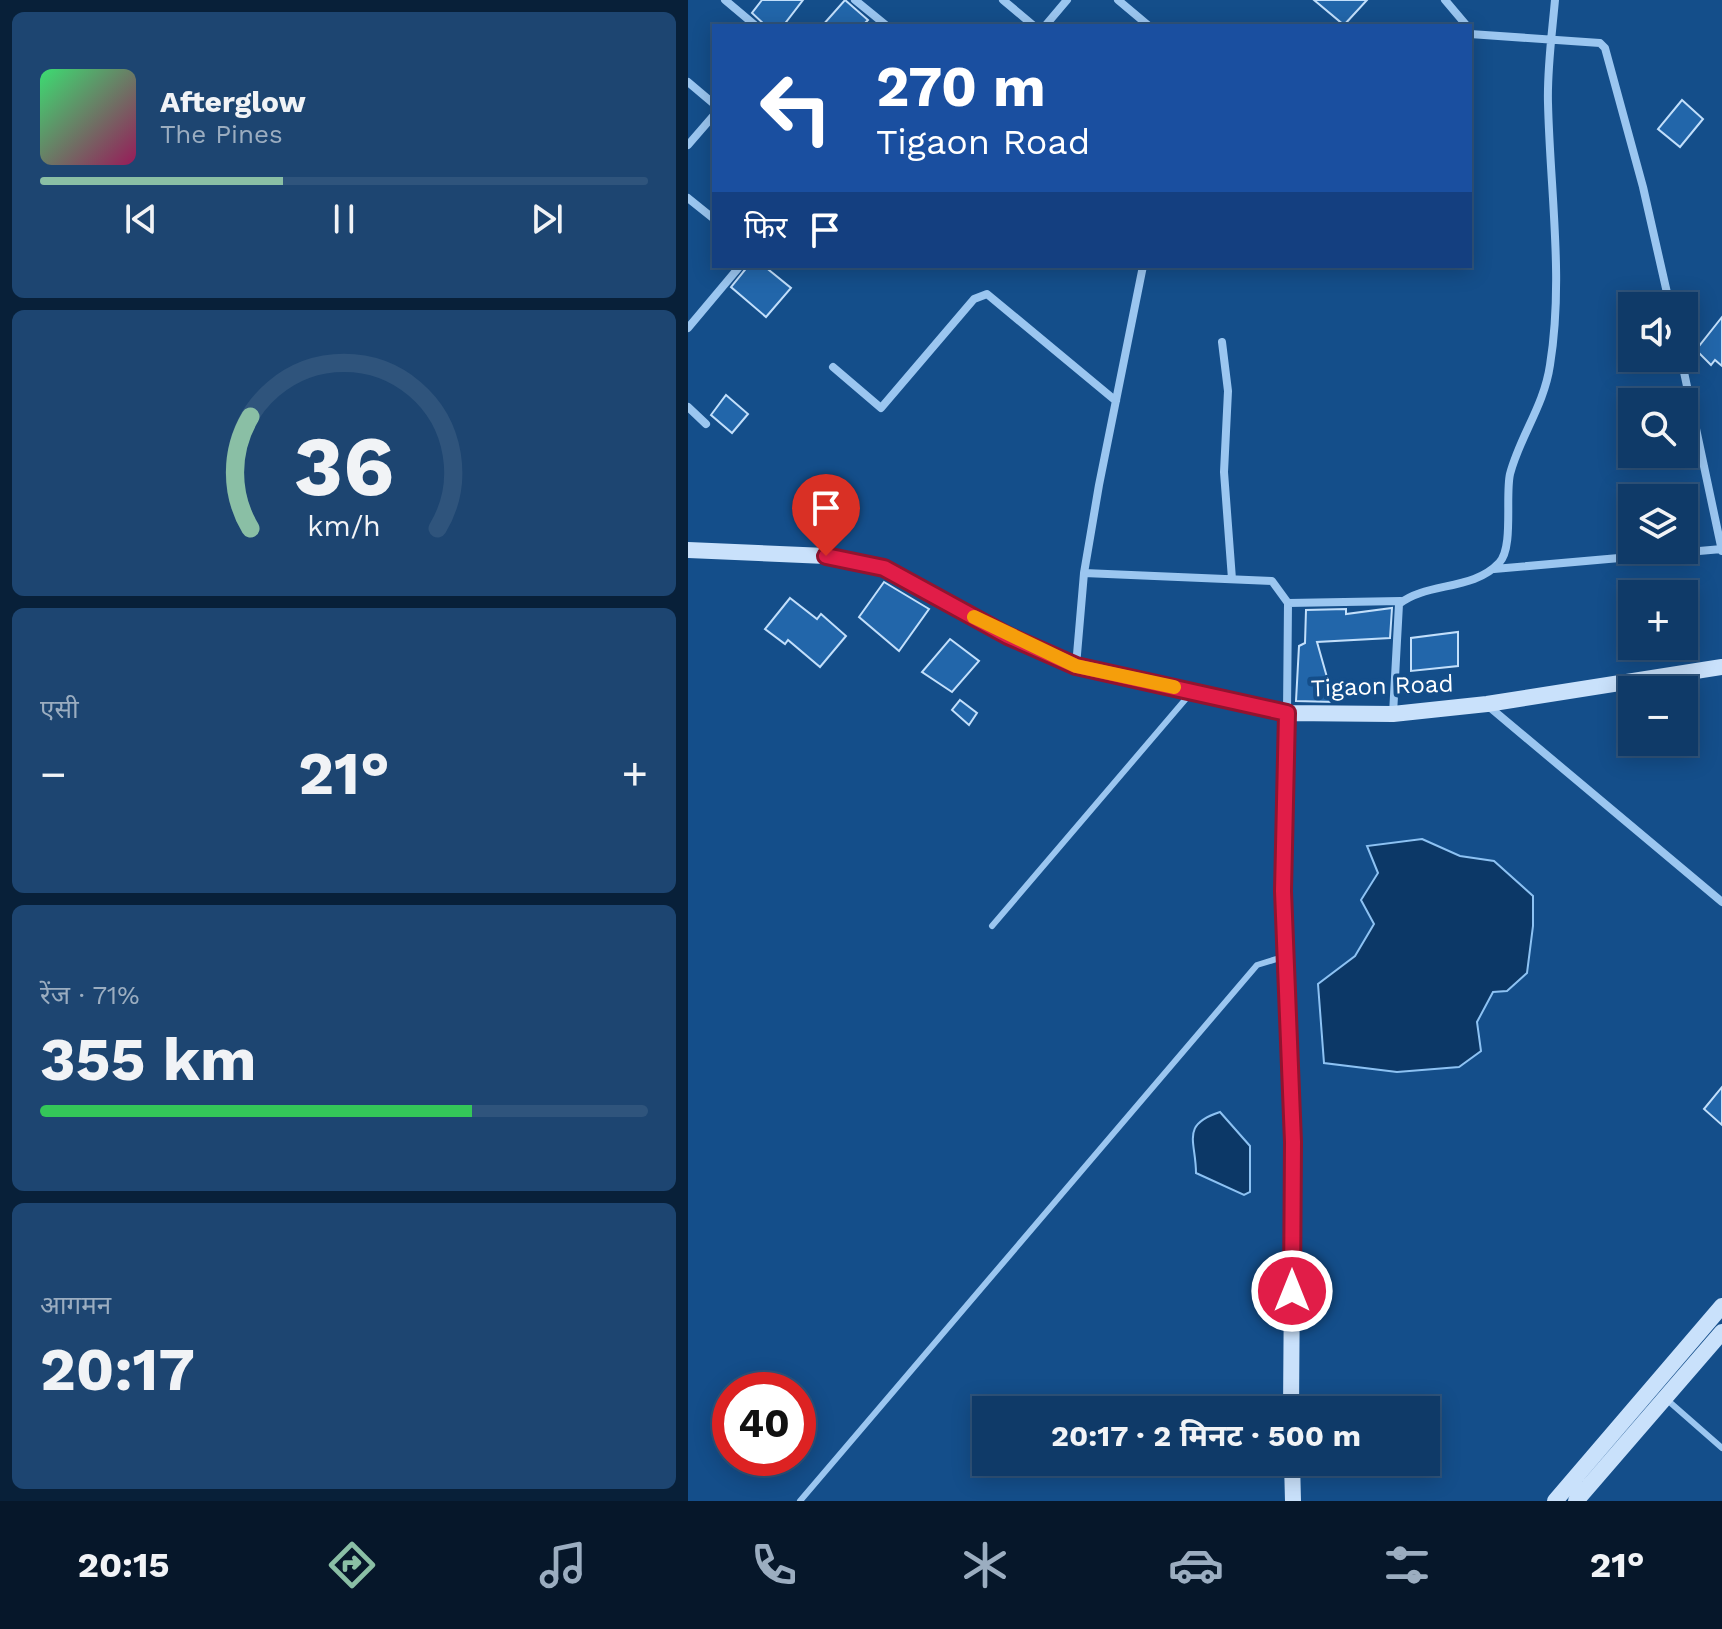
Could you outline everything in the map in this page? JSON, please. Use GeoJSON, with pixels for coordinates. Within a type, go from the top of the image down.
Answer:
{"type":"FeatureCollection","features":[{"type":"Feature","properties":{"kind":"street"},"geometry":{"type":"LineString","coordinates":[[725,0],[754,24]]}},
{"type":"Feature","properties":{"kind":"street"},"geometry":{"type":"LineString","coordinates":[[855,0],[885,24]]}},
{"type":"Feature","properties":{"kind":"street"},"geometry":{"type":"LineString","coordinates":[[1003,0],[1032,24]]}},
{"type":"Feature","properties":{"kind":"street"},"geometry":{"type":"LineString","coordinates":[[1047,24],[1067,0]]}},
{"type":"Feature","properties":{"kind":"street"},"geometry":{"type":"LineString","coordinates":[[1118,0],[1147,24]]}},
{"type":"Feature","properties":{"kind":"street"},"geometry":{"type":"LineString","coordinates":[[1445,0],[1464,24]]}},
{"type":"Feature","properties":{"kind":"street"},"geometry":{"type":"LineString","coordinates":[[1493,569],[1505,553],[1510,472],[1537,415],[1551,364],[1555,213],[1547,101],[1555,0]]}},
{"type":"Feature","properties":{"kind":"street"},"geometry":{"type":"LineString","coordinates":[[1472,31],[1600,43],[1605,48],[1643,187],[1667,292]]}},
{"type":"Feature","properties":{"kind":"street"},"geometry":{"type":"LineString","coordinates":[[688,82],[712,102]]}},
{"type":"Feature","properties":{"kind":"street"},"geometry":{"type":"LineString","coordinates":[[688,145],[712,117]]}},
{"type":"Feature","properties":{"kind":"street"},"geometry":{"type":"LineString","coordinates":[[688,213],[692,201],[712,217]]}},
{"type":"Feature","properties":{"kind":"street"},"geometry":{"type":"LineString","coordinates":[[688,328],[738,268]]}},
{"type":"Feature","properties":{"kind":"street"},"geometry":{"type":"LineString","coordinates":[[1076,666],[1084,573],[1143,268]]}},
{"type":"Feature","properties":{"kind":"street"},"geometry":{"type":"LineString","coordinates":[[833,367],[881,408],[974,299],[987,294],[1116,401]]}},
{"type":"Feature","properties":{"kind":"street"},"geometry":{"type":"LineString","coordinates":[[1222,342],[1228,391],[1224,472],[1232,579]]}},
{"type":"Feature","properties":{"kind":"street"},"geometry":{"type":"LineString","coordinates":[[1288,603],[1401,601],[1464,583],[1493,569],[1722,550],[1684,372]]}},
{"type":"Feature","properties":{"kind":"street"},"geometry":{"type":"LineString","coordinates":[[688,407],[706,424]]}},
{"type":"Feature","properties":{"kind":"street","name":"Tigaon Road"},"geometry":{"type":"LineString","coordinates":[[688,550],[826,556],[884,568],[1008,636],[1076,666],[1287,713],[1393,714],[1487,704],[1722,667]]}},
{"type":"Feature","properties":{"kind":"street"},"geometry":{"type":"LineString","coordinates":[[1084,573],[1269,580],[1288,603],[1283,891],[1293,1142],[1291,1396]]}},
{"type":"Feature","properties":{"kind":"street"},"geometry":{"type":"LineString","coordinates":[[1393,714],[1401,601]]}},
{"type":"Feature","properties":{"kind":"street"},"geometry":{"type":"LineString","coordinates":[[1487,704],[1722,902]]}},
{"type":"Feature","properties":{"kind":"street"},"geometry":{"type":"LineString","coordinates":[[1555,1501],[1722,1306]]}},
{"type":"Feature","properties":{"kind":"street"},"geometry":{"type":"LineString","coordinates":[[1576,1501],[1722,1332]]}},
{"type":"Feature","properties":{"kind":"street"},"geometry":{"type":"LineString","coordinates":[[1292,1476],[1293,1501]]}},
{"type":"Feature","properties":{"kind":"lane"},"geometry":{"type":"LineString","coordinates":[[992,926],[1192,691]]}},
{"type":"Feature","properties":{"kind":"lane"},"geometry":{"type":"LineString","coordinates":[[800,1501],[1257,965],[1286,956]]}},
{"type":"Feature","properties":{"kind":"lane"},"geometry":{"type":"LineString","coordinates":[[1665,1398],[1722,1448]]}},
{"type":"Feature","properties":{"kind":"water"},"geometry":{"type":"Polygon","coordinates":[[[1422,839],[1460,856],[1494,861],[1533,896],[1527,973],[1507,991],[1493,992],[1477,1022],[1481,1051],[1459,1067],[1397,1072],[1324,1063],[1318,984],[1355,956],[1374,924],[1361,900],[1378,873],[1367,846],[1422,839]]]}},
{"type":"Feature","properties":{"kind":"water"},"geometry":{"type":"Polygon","coordinates":[[[1220,1112],[1250,1146],[1250,1192],[1244,1195],[1196,1173],[1195,1129],[1207,1117],[1220,1112]]]}},
{"type":"Feature","properties":{"kind":"building"},"geometry":{"type":"Polygon","coordinates":[[[762,0],[803,0],[785,24],[764,24],[752,13],[762,0]]]}},
{"type":"Feature","properties":{"kind":"building"},"geometry":{"type":"Polygon","coordinates":[[[845,0],[868,20],[864,24],[824,24],[845,0]]]}},
{"type":"Feature","properties":{"kind":"building"},"geometry":{"type":"Polygon","coordinates":[[[1314,0],[1367,0],[1343,24],[1314,0]]]}},
{"type":"Feature","properties":{"kind":"building"},"geometry":{"type":"Polygon","coordinates":[[[1682,100],[1703,119],[1680,147],[1658,129],[1682,100]]]}},
{"type":"Feature","properties":{"kind":"building"},"geometry":{"type":"Polygon","coordinates":[[[746,268],[766,268],[791,288],[766,317],[731,287],[746,268]]]}},
{"type":"Feature","properties":{"kind":"building"},"geometry":{"type":"Polygon","coordinates":[[[1722,317],[1722,366],[1715,360],[1711,365],[1698,352],[1698,347],[1722,317]]]}},
{"type":"Feature","properties":{"kind":"building"},"geometry":{"type":"Polygon","coordinates":[[[726,395],[748,414],[732,433],[711,415],[726,395]]]}},
{"type":"Feature","properties":{"kind":"building"},"geometry":{"type":"Polygon","coordinates":[[[884,582],[929,609],[899,651],[859,617],[884,582]]]}},
{"type":"Feature","properties":{"kind":"building"},"geometry":{"type":"Polygon","coordinates":[[[790,598],[817,619],[821,614],[846,636],[820,667],[788,640],[785,644],[765,629],[790,598]]]}},
{"type":"Feature","properties":{"kind":"building"},"geometry":{"type":"Polygon","coordinates":[[[1392,608],[1390,638],[1317,642],[1334,702],[1296,701],[1299,646],[1305,643],[1306,610],[1346,609],[1346,614],[1392,608]]]}},
{"type":"Feature","properties":{"kind":"building"},"geometry":{"type":"Polygon","coordinates":[[[1458,632],[1458,666],[1411,671],[1411,638],[1458,632]]]}},
{"type":"Feature","properties":{"kind":"building"},"geometry":{"type":"Polygon","coordinates":[[[950,639],[979,661],[952,692],[922,672],[950,639]]]}},
{"type":"Feature","properties":{"kind":"building"},"geometry":{"type":"Polygon","coordinates":[[[960,700],[977,713],[969,725],[952,710],[960,700]]]}},
{"type":"Feature","properties":{"kind":"building"},"geometry":{"type":"Polygon","coordinates":[[[1722,1087],[1722,1125],[1704,1109],[1722,1087]]]}},
{"type":"Feature","properties":{"kind":"slow traffic"},"geometry":{"type":"LineString","coordinates":[[974,617],[1008,636],[1076,666],[1174,687]]}},
{"type":"Feature","properties":{"kind":"route"},"geometry":{"type":"LineString","coordinates":[[826,556],[884,568],[1008,636],[1076,666],[1287,713],[1283,891],[1293,1142],[1292,1291]]}}]}
